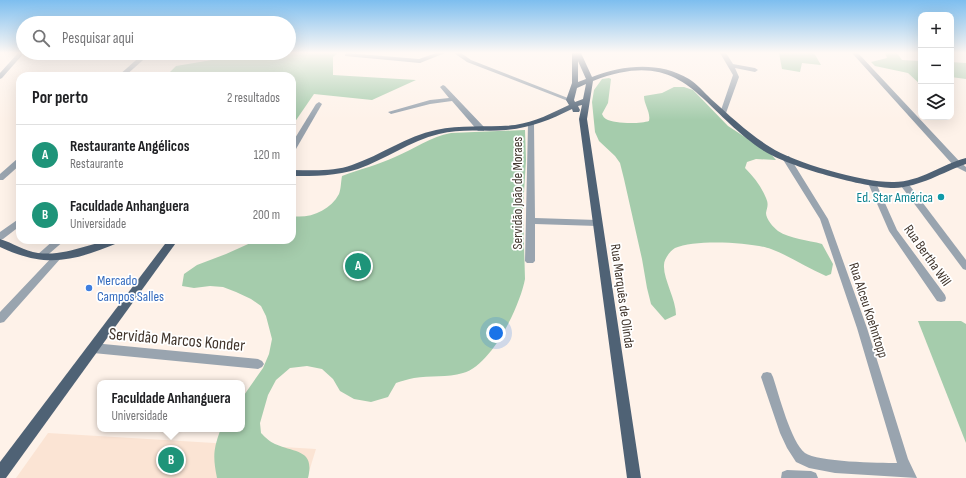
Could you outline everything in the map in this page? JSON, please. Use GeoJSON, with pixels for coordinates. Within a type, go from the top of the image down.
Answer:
{"type":"FeatureCollection","features":[{"type":"Feature","properties":{"kind":"main road"},"geometry":{"type":"LineString","coordinates":[[572,97],[573,75]]}},
{"type":"Feature","properties":{"kind":"main road","name":"Rua Marquês de Olinda"},"geometry":{"type":"LineString","coordinates":[[589,75],[589,88],[583,119],[634,478]]}},
{"type":"Feature","properties":{"kind":"main road"},"geometry":{"type":"LineString","coordinates":[[558,114],[590,79],[604,75]]}},
{"type":"Feature","properties":{"kind":"main road"},"geometry":{"type":"LineString","coordinates":[[531,124],[572,97],[583,86],[589,88],[596,80],[607,75]]}},
{"type":"Feature","properties":{"kind":"main road"},"geometry":{"type":"LineString","coordinates":[[675,75],[689,83],[767,149],[786,158],[848,178],[872,183],[904,184],[966,161]]}},
{"type":"Feature","properties":{"kind":"main road"},"geometry":{"type":"LineString","coordinates":[[572,97],[586,100]]}},
{"type":"Feature","properties":{"kind":"main road","name":"Rua Marquês de Olinda"},"geometry":{"type":"LineString","coordinates":[[572,97],[583,119]]}},
{"type":"Feature","properties":{"kind":"main road"},"geometry":{"type":"LineString","coordinates":[[296,173],[325,173],[346,170],[437,132],[455,129],[505,128],[531,124],[558,114],[570,114],[583,119]]}},
{"type":"Feature","properties":{"kind":"main road"},"geometry":{"type":"LineString","coordinates":[[0,243],[29,255],[40,257],[58,256],[89,250],[105,244]]}},
{"type":"Feature","properties":{"kind":"main road"},"geometry":{"type":"LineString","coordinates":[[0,474],[170,244]]}},
{"type":"Feature","properties":{"kind":"street"},"geometry":{"type":"LineString","coordinates":[[507,75],[554,94],[572,97]]}},
{"type":"Feature","properties":{"kind":"street"},"geometry":{"type":"LineString","coordinates":[[723,113],[736,77],[735,75]]}},
{"type":"Feature","properties":{"kind":"street"},"geometry":{"type":"LineString","coordinates":[[875,75],[957,164],[966,170]]}},
{"type":"Feature","properties":{"kind":"street"},"geometry":{"type":"LineString","coordinates":[[443,87],[481,129]]}},
{"type":"Feature","properties":{"kind":"street"},"geometry":{"type":"LineString","coordinates":[[391,112],[430,102],[454,99]]}},
{"type":"Feature","properties":{"kind":"street"},"geometry":{"type":"LineString","coordinates":[[296,141],[319,104]]}},
{"type":"Feature","properties":{"kind":"street","name":"Servidão João de Moraes"},"geometry":{"type":"LineString","coordinates":[[530,261],[531,124]]}},
{"type":"Feature","properties":{"kind":"street","name":"Rua Alceu Koehntopp"},"geometry":{"type":"LineString","coordinates":[[786,158],[824,219],[862,328],[902,459],[908,474]]}},
{"type":"Feature","properties":{"kind":"street"},"geometry":{"type":"LineString","coordinates":[[2,174],[16,164]]}},
{"type":"Feature","properties":{"kind":"street","name":"Rua Bertha Will"},"geometry":{"type":"LineString","coordinates":[[872,183],[893,231],[941,298]]}},
{"type":"Feature","properties":{"kind":"street"},"geometry":{"type":"LineString","coordinates":[[904,184],[966,267]]}},
{"type":"Feature","properties":{"kind":"street"},"geometry":{"type":"LineString","coordinates":[[530,220],[598,224]]}},
{"type":"Feature","properties":{"kind":"street"},"geometry":{"type":"LineString","coordinates":[[0,237],[16,224]]}},
{"type":"Feature","properties":{"kind":"street"},"geometry":{"type":"LineString","coordinates":[[40,257],[55,244]]}},
{"type":"Feature","properties":{"kind":"street"},"geometry":{"type":"LineString","coordinates":[[0,319],[58,256]]}},
{"type":"Feature","properties":{"kind":"street","name":"Servidão Marcos Konder"},"geometry":{"type":"LineString","coordinates":[[93,348],[258,364]]}},
{"type":"Feature","properties":{"kind":"street"},"geometry":{"type":"LineString","coordinates":[[767,377],[792,446],[801,458],[816,465],[908,474]]}},
{"type":"Feature","properties":{"kind":"street"},"geometry":{"type":"LineString","coordinates":[[787,477],[811,478]]}},
{"type":"Feature","properties":{"kind":"shaded area"},"geometry":{"type":"Polygon","coordinates":[[[48,433],[316,449],[307,478],[16,478],[48,433]]]}},
{"type":"Feature","properties":{"kind":"green space"},"geometry":{"type":"Polygon","coordinates":[[[296,75],[338,75],[416,80],[372,100],[314,94],[296,120],[296,75]]]}},
{"type":"Feature","properties":{"kind":"green space"},"geometry":{"type":"Polygon","coordinates":[[[910,75],[918,75],[918,82],[910,75]]]}},
{"type":"Feature","properties":{"kind":"green space"},"geometry":{"type":"Polygon","coordinates":[[[954,75],[966,75],[966,79],[954,77],[954,75]]]}},
{"type":"Feature","properties":{"kind":"green space"},"geometry":{"type":"Polygon","coordinates":[[[602,79],[611,79],[608,103],[602,114],[604,118],[610,121],[640,123],[649,121],[644,96],[662,93],[674,87],[684,87],[693,90],[728,126],[771,154],[776,160],[756,159],[747,162],[745,168],[757,182],[766,198],[768,204],[766,213],[767,218],[778,231],[783,234],[822,244],[833,264],[831,274],[826,276],[778,252],[762,247],[723,242],[684,245],[673,249],[664,263],[665,276],[674,302],[676,315],[665,320],[651,304],[620,163],[615,156],[599,141],[595,132],[592,102],[594,90],[602,79]]]}},
{"type":"Feature","properties":{"kind":"green space"},"geometry":{"type":"Polygon","coordinates":[[[525,130],[526,160],[523,209],[525,279],[511,318],[494,347],[474,368],[463,373],[407,379],[396,383],[388,397],[371,402],[354,399],[340,391],[333,379],[322,369],[307,366],[290,368],[276,380],[268,395],[260,423],[261,433],[273,443],[296,451],[306,457],[309,462],[308,478],[217,478],[214,454],[220,432],[245,432],[245,394],[263,368],[269,354],[272,339],[266,316],[261,306],[251,299],[223,287],[210,286],[194,288],[182,286],[184,274],[197,265],[248,244],[296,244],[296,217],[312,215],[330,205],[339,194],[342,176],[389,160],[429,140],[451,133],[525,130]]]}},
{"type":"Feature","properties":{"kind":"green space"},"geometry":{"type":"Polygon","coordinates":[[[918,321],[961,321],[966,324],[966,443],[918,321]]]}},
{"type":"Feature","properties":{"kind":"place","name":"Ed. Star América"},"geometry":{"type":"Point","coordinates":[941,197]}},
{"type":"Feature","properties":{"kind":"place","name":"Restaurante Angélicos"},"geometry":{"type":"Point","coordinates":[358,266]}},
{"type":"Feature","properties":{"kind":"place","name":"Mercado Campos Salles"},"geometry":{"type":"Point","coordinates":[89,288]}},
{"type":"Feature","properties":{"kind":"place","name":"Faculdade Anhanguera"},"geometry":{"type":"Point","coordinates":[171,460]}}]}
